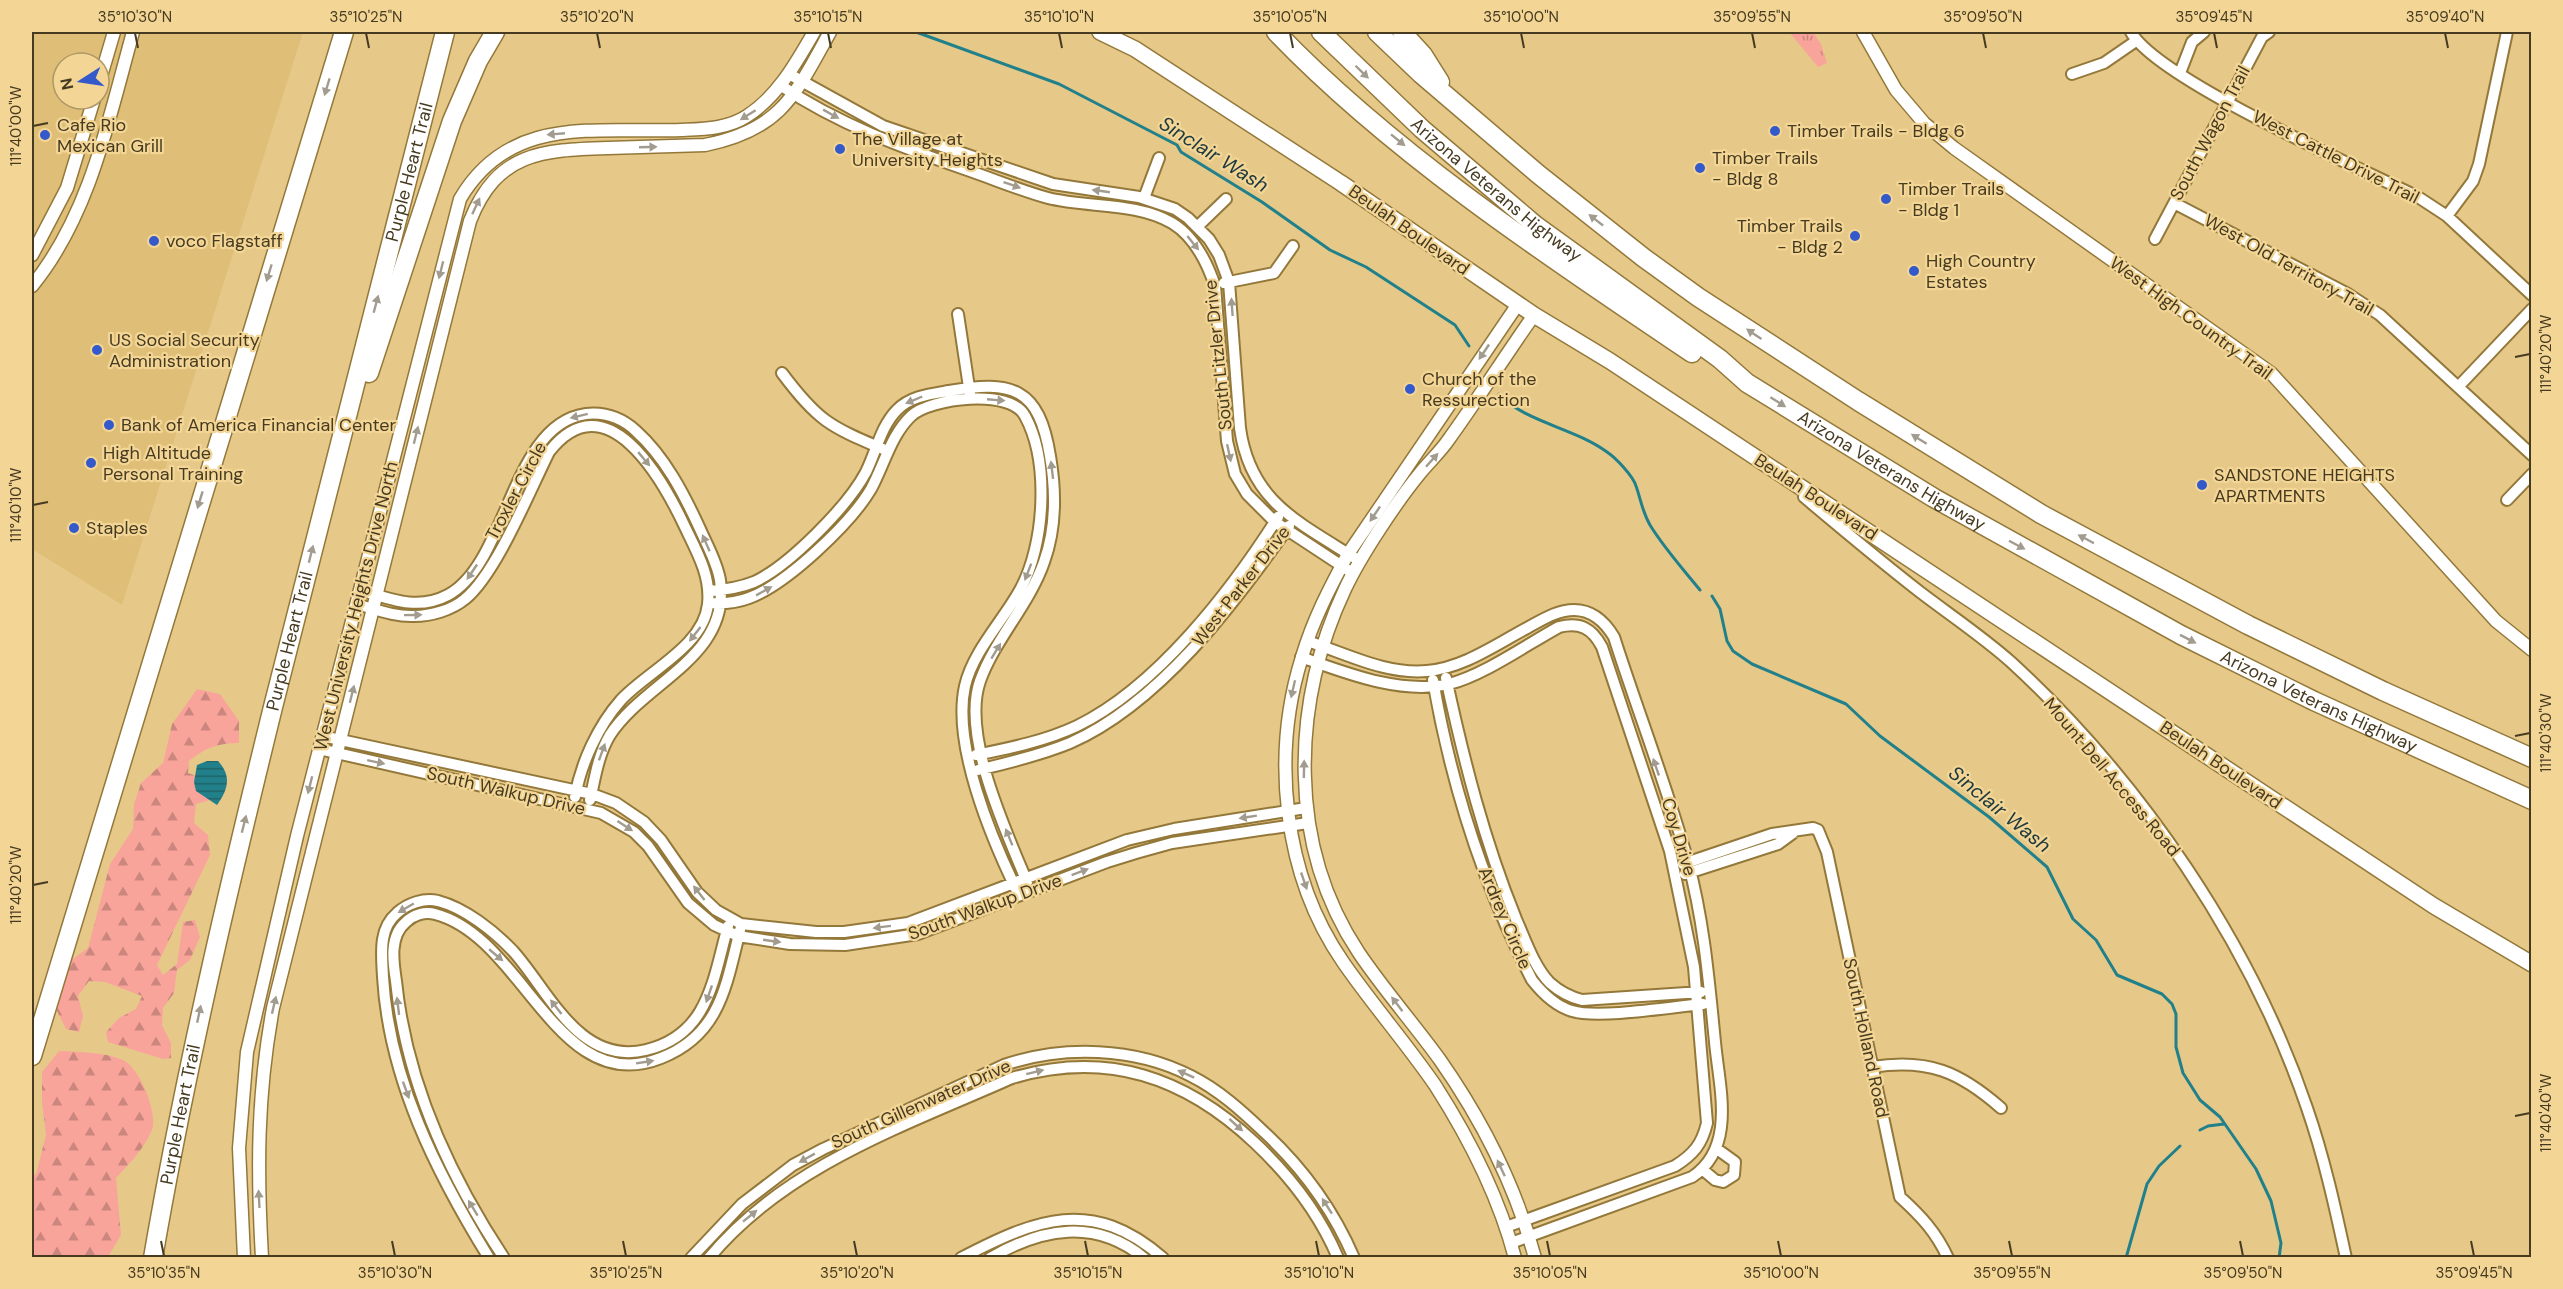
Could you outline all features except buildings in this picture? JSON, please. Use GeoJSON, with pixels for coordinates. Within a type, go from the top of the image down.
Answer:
{"type":"FeatureCollection","features":[{"type":"Feature","properties":{"kind":"highway"},"geometry":{"type":"LineString","coordinates":[[32,1056],[344,32]]}},
{"type":"Feature","properties":{"kind":"highway","name":"Purple Heart Trail"},"geometry":{"type":"LineString","coordinates":[[153,1257],[189,1062],[211,961],[319,522],[445,32]]}},
{"type":"Feature","properties":{"kind":"highway"},"geometry":{"type":"LineString","coordinates":[[319,522],[452,122],[474,71],[495,32]]}},
{"type":"Feature","properties":{"kind":"highway"},"geometry":{"type":"LineString","coordinates":[[1276,32],[1375,122],[1503,222],[1702,360],[1747,382]]}},
{"type":"Feature","properties":{"kind":"highway","name":"Arizona Veterans Highway"},"geometry":{"type":"LineString","coordinates":[[1321,32],[1422,129],[1526,218],[1720,359],[1747,382],[1934,498],[2181,635],[2314,702],[2532,800]]}},
{"type":"Feature","properties":{"kind":"highway","name":"Arizona Veterans Highway"},"geometry":{"type":"LineString","coordinates":[[1377,32],[1450,99],[1538,174],[1644,258],[1698,297],[2041,514],[2310,656],[2532,758]]}},
{"type":"Feature","properties":{"kind":"highway"},"geometry":{"type":"LineString","coordinates":[[1402,32],[1423,55],[1450,99]]}},
{"type":"Feature","properties":{"kind":"main road","name":"Beulah Boulevard"},"geometry":{"type":"LineString","coordinates":[[1100,32],[1135,49],[1291,151],[1534,315],[1610,361],[2434,906],[2532,964]]}},
{"type":"Feature","properties":{"kind":"street"},"geometry":{"type":"LineString","coordinates":[[108,51],[114,32]]}},
{"type":"Feature","properties":{"kind":"street"},"geometry":{"type":"LineString","coordinates":[[32,286],[68,231],[92,173],[132,34],[119,32]]}},
{"type":"Feature","properties":{"kind":"street","name":"West University Heights Drive North"},"geometry":{"type":"LineString","coordinates":[[244,1257],[239,1148],[247,1052],[322,736],[455,213],[475,175],[501,152],[540,136],[706,129],[728,125],[746,117],[767,102],[789,74],[814,32]]}},
{"type":"Feature","properties":{"kind":"street","name":"West University Heights Drive North"},"geometry":{"type":"LineString","coordinates":[[262,1257],[258,1134],[263,1062],[273,1008],[470,221],[478,201],[491,182],[507,168],[543,152],[705,145],[728,141],[755,130],[779,112],[793,94],[830,32]]}},
{"type":"Feature","properties":{"kind":"street","name":"West High Country Trail"},"geometry":{"type":"LineString","coordinates":[[1863,32],[1896,90],[1924,123],[1954,148],[2271,373],[2496,621],[2532,650]]}},
{"type":"Feature","properties":{"kind":"street"},"geometry":{"type":"LineString","coordinates":[[2180,73],[2192,42],[2204,32]]}},
{"type":"Feature","properties":{"kind":"street","name":"South Wagon Trail"},"geometry":{"type":"LineString","coordinates":[[2155,239],[2226,101],[2262,37],[2269,32]]}},
{"type":"Feature","properties":{"kind":"street"},"geometry":{"type":"LineString","coordinates":[[2447,216],[2473,181],[2479,164],[2507,32]]}},
{"type":"Feature","properties":{"kind":"street"},"geometry":{"type":"LineString","coordinates":[[2072,74],[2104,63],[2134,37]]}},
{"type":"Feature","properties":{"kind":"street","name":"West Cattle Drive Trail"},"geometry":{"type":"LineString","coordinates":[[2134,37],[2180,73],[2226,101],[2418,197],[2447,216],[2532,296]]}},
{"type":"Feature","properties":{"kind":"street","name":"South Litzler Drive"},"geometry":{"type":"LineString","coordinates":[[789,74],[884,126],[1053,184],[1144,198],[1175,209],[1198,226],[1219,255],[1229,282],[1242,448],[1261,488],[1294,519],[1361,561]]}},
{"type":"Feature","properties":{"kind":"street","name":"South Litzler Drive"},"geometry":{"type":"LineString","coordinates":[[780,85],[879,139],[1049,198],[1146,213],[1173,224],[1198,249],[1215,286],[1229,456],[1247,494],[1275,522],[1353,573]]}},
{"type":"Feature","properties":{"kind":"street"},"geometry":{"type":"LineString","coordinates":[[32,255],[51,222],[72,177],[91,111]]}},
{"type":"Feature","properties":{"kind":"street"},"geometry":{"type":"LineString","coordinates":[[1144,198],[1159,158]]}},
{"type":"Feature","properties":{"kind":"street"},"geometry":{"type":"LineString","coordinates":[[1198,226],[1226,199]]}},
{"type":"Feature","properties":{"kind":"street","name":"West Old Territory Trail"},"geometry":{"type":"LineString","coordinates":[[2174,202],[2348,294],[2380,315],[2532,455]]}},
{"type":"Feature","properties":{"kind":"street"},"geometry":{"type":"LineString","coordinates":[[51,222],[68,231]]}},
{"type":"Feature","properties":{"kind":"street"},"geometry":{"type":"LineString","coordinates":[[1215,286],[1274,273],[1293,246]]}},
{"type":"Feature","properties":{"kind":"street"},"geometry":{"type":"LineString","coordinates":[[1515,1257],[1506,1227],[1479,1164],[1434,1085],[1332,944],[1305,886],[1290,826],[1286,730],[1301,657],[1326,595],[1341,566],[1518,304]]}},
{"type":"Feature","properties":{"kind":"street"},"geometry":{"type":"LineString","coordinates":[[2458,387],[2532,309]]}},
{"type":"Feature","properties":{"kind":"street"},"geometry":{"type":"LineString","coordinates":[[958,314],[970,399]]}},
{"type":"Feature","properties":{"kind":"street"},"geometry":{"type":"LineString","coordinates":[[1534,315],[1452,435],[1420,473],[1353,573],[1324,646],[1313,684],[1304,749],[1308,823],[1323,881],[1343,927],[1359,954],[1439,1059],[1465,1099],[1488,1140],[1530,1236],[1535,1257]]}},
{"type":"Feature","properties":{"kind":"street"},"geometry":{"type":"LineString","coordinates":[[782,373],[822,420],[839,431],[889,452]]}},
{"type":"Feature","properties":{"kind":"street"},"geometry":{"type":"LineString","coordinates":[[708,591],[736,588],[768,573],[832,518],[850,498],[887,424],[906,403],[927,395],[969,387],[1006,387],[1022,396],[1038,412],[1050,455],[1055,509],[1046,559],[1035,586],[980,682],[976,706],[985,768],[1031,891]]}},
{"type":"Feature","properties":{"kind":"street"},"geometry":{"type":"LineString","coordinates":[[708,603],[720,604],[747,599],[773,586],[845,526],[872,487],[903,424],[913,414],[920,410],[970,399],[1001,400],[1019,407],[1026,416],[1032,436],[1042,490],[1037,541],[1029,572],[981,651],[965,687],[963,708],[969,757],[977,792],[1019,895]]}},
{"type":"Feature","properties":{"kind":"street","name":"Troxler Circle"},"geometry":{"type":"LineString","coordinates":[[360,590],[402,603],[419,604],[448,595],[462,585],[473,572],[534,453],[548,432],[566,420],[592,414],[611,416],[629,425],[667,467],[686,500],[712,556],[720,590],[720,604],[715,626],[704,644],[684,665],[634,706],[612,733],[601,755],[589,809]]}},
{"type":"Feature","properties":{"kind":"street","name":"Troxler Circle"},"geometry":{"type":"LineString","coordinates":[[356,604],[417,616],[436,613],[465,599],[486,576],[549,452],[570,431],[590,426],[613,431],[625,438],[661,481],[700,560],[707,579],[708,603],[705,619],[694,638],[629,693],[612,711],[590,750],[573,805]]}},
{"type":"Feature","properties":{"kind":"street","name":"Mount Dell Access Road"},"geometry":{"type":"LineString","coordinates":[[1765,463],[1857,544],[2010,661],[2098,754],[2169,842],[2218,917],[2278,1038],[2307,1107],[2325,1166],[2346,1257]]}},
{"type":"Feature","properties":{"kind":"street"},"geometry":{"type":"LineString","coordinates":[[2507,500],[2532,474]]}},
{"type":"Feature","properties":{"kind":"street","name":"West Parker Drive"},"geometry":{"type":"LineString","coordinates":[[969,757],[1056,735],[1111,705],[1203,621],[1283,509]]}},
{"type":"Feature","properties":{"kind":"street","name":"West Parker Drive"},"geometry":{"type":"LineString","coordinates":[[972,771],[1071,742],[1118,715],[1168,672],[1215,624],[1294,519]]}},
{"type":"Feature","properties":{"kind":"street"},"geometry":{"type":"LineString","coordinates":[[1301,657],[1406,687],[1448,684],[1465,678],[1559,627],[1579,624],[1578,611],[1552,615],[1464,662],[1432,671],[1403,671],[1383,667],[1307,640]]}},
{"type":"Feature","properties":{"kind":"street","name":"Coy Drive"},"geometry":{"type":"LineString","coordinates":[[1511,1243],[1681,1182],[1702,1169],[1717,1149],[1722,1115],[1704,945],[1689,868],[1614,637],[1603,621],[1578,611]]}},
{"type":"Feature","properties":{"kind":"street","name":"Coy Drive"},"geometry":{"type":"LineString","coordinates":[[1506,1227],[1658,1174],[1683,1161],[1697,1149],[1703,1141],[1707,1123],[1692,957],[1675,872],[1602,647],[1596,636],[1579,624]]}},
{"type":"Feature","properties":{"kind":"street","name":"Ardrey Circle"},"geometry":{"type":"LineString","coordinates":[[1444,668],[1463,754],[1488,845],[1525,940],[1550,982],[1571,998],[1582,1000],[1710,992]]}},
{"type":"Feature","properties":{"kind":"street","name":"Ardrey Circle"},"geometry":{"type":"LineString","coordinates":[[1432,671],[1454,775],[1472,834],[1493,895],[1532,980],[1543,993],[1562,1007],[1583,1014],[1711,1004]]}},
{"type":"Feature","properties":{"kind":"street","name":"South Walkup Drive"},"geometry":{"type":"LineString","coordinates":[[322,736],[592,794],[616,803],[644,822],[661,840],[706,902],[730,918],[741,924],[816,932],[890,927],[922,918],[1127,840],[1174,829],[1306,808]]}},
{"type":"Feature","properties":{"kind":"street","name":"South Walkup Drive"},"geometry":{"type":"LineString","coordinates":[[319,749],[589,809],[618,821],[634,832],[648,846],[688,903],[714,925],[738,936],[817,946],[873,942],[918,934],[1107,862],[1172,843],[1308,823]]}},
{"type":"Feature","properties":{"kind":"street","name":"South Holland Road"},"geometry":{"type":"LineString","coordinates":[[1675,872],[1772,834],[1813,828],[1818,830],[1824,839],[1900,1197],[1931,1227],[1948,1257]]}},
{"type":"Feature","properties":{"kind":"street"},"geometry":{"type":"LineString","coordinates":[[489,1257],[440,1174],[398,1068],[384,992],[381,950],[388,923],[394,915],[414,903],[436,901],[452,905],[470,916],[512,951],[573,1029],[592,1041],[623,1051],[658,1047],[671,1041],[695,1019],[710,996],[730,918]]}},
{"type":"Feature","properties":{"kind":"street"},"geometry":{"type":"LineString","coordinates":[[504,1257],[469,1201],[444,1150],[424,1100],[399,1014],[394,940],[399,928],[418,914],[431,913],[463,927],[504,960],[562,1034],[578,1048],[595,1058],[612,1063],[630,1064],[659,1059],[691,1043],[715,1016],[723,995],[741,924]]}},
{"type":"Feature","properties":{"kind":"street"},"geometry":{"type":"LineString","coordinates":[[463,927],[470,916]]}},
{"type":"Feature","properties":{"kind":"street","name":"South Gillenwater Drive"},"geometry":{"type":"LineString","coordinates":[[690,1257],[742,1204],[793,1166],[823,1149],[1004,1065],[1024,1059],[1075,1052],[1104,1053],[1150,1061],[1191,1076],[1216,1091],[1274,1141],[1314,1186],[1354,1257]]}},
{"type":"Feature","properties":{"kind":"street"},"geometry":{"type":"LineString","coordinates":[[1145,1075],[1150,1061]]}},
{"type":"Feature","properties":{"kind":"street"},"geometry":{"type":"LineString","coordinates":[[1872,1067],[1905,1063],[1954,1073],[1979,1088],[2001,1108]]}},
{"type":"Feature","properties":{"kind":"street","name":"South Gillenwater Drive"},"geometry":{"type":"LineString","coordinates":[[709,1257],[739,1226],[799,1179],[894,1130],[1012,1078],[1040,1070],[1068,1066],[1116,1068],[1145,1075],[1193,1094],[1210,1105],[1272,1159],[1313,1209],[1338,1257]]}},
{"type":"Feature","properties":{"kind":"street"},"geometry":{"type":"LineString","coordinates":[[1702,1169],[1715,1180],[1723,1182],[1734,1175],[1735,1162],[1717,1149]]}},
{"type":"Feature","properties":{"kind":"street"},"geometry":{"type":"LineString","coordinates":[[962,1257],[1029,1226],[1051,1221],[1074,1220],[1096,1222],[1116,1228],[1135,1236],[1163,1257]]}},
{"type":"Feature","properties":{"kind":"street"},"geometry":{"type":"LineString","coordinates":[[990,1257],[1047,1233],[1074,1231],[1116,1240],[1144,1257]]}},
{"type":"Feature","properties":{"kind":"shaded area"},"geometry":{"type":"Polygon","coordinates":[[[32,32],[303,32],[122,605],[32,549],[32,32]]]}},
{"type":"Feature","properties":{"kind":"green space"},"geometry":{"type":"Polygon","coordinates":[[[1789,32],[1813,32],[1821,44],[1827,63],[1818,67],[1789,32]]]}},
{"type":"Feature","properties":{"kind":"green space"},"geometry":{"type":"Polygon","coordinates":[[[197,689],[220,694],[239,721],[239,743],[212,747],[189,761],[188,773],[208,780],[217,798],[196,804],[194,823],[208,835],[210,855],[157,965],[163,975],[177,964],[183,922],[195,920],[200,937],[190,960],[177,970],[174,993],[163,1008],[162,1025],[171,1043],[171,1058],[163,1059],[108,1042],[106,1032],[119,1018],[136,1009],[142,996],[105,982],[89,981],[78,996],[83,1016],[79,1032],[66,1029],[57,1011],[61,983],[71,960],[88,948],[110,864],[133,829],[134,804],[141,783],[163,763],[172,724],[197,689]]]}},
{"type":"Feature","properties":{"kind":"green space"},"geometry":{"type":"Polygon","coordinates":[[[59,1051],[100,1054],[123,1060],[136,1072],[150,1102],[153,1122],[149,1137],[141,1150],[116,1178],[121,1235],[108,1257],[32,1257],[32,1176],[36,1174],[46,1135],[42,1102],[42,1072],[59,1051]]]}},
{"type":"Feature","properties":{"kind":"water"},"geometry":{"type":"Polygon","coordinates":[[[207,761],[218,761],[227,778],[224,794],[217,805],[196,791],[194,782],[197,765],[207,761]]]}},
{"type":"Feature","properties":{"kind":"waterway","name":"Sinclair Wash"},"geometry":{"type":"LineString","coordinates":[[916,32],[1059,84],[1177,145],[1181,152],[1262,202],[1330,250],[1366,267],[1455,325],[1469,346]]}},
{"type":"Feature","properties":{"kind":"waterway","name":"Sinclair Wash"},"geometry":{"type":"LineString","coordinates":[[1499,394],[1522,412],[1580,437],[1611,455],[1628,472],[1634,482],[1650,525],[1700,590]]}},
{"type":"Feature","properties":{"kind":"waterway","name":"Sinclair Wash"},"geometry":{"type":"LineString","coordinates":[[1712,596],[1720,609],[1727,641],[1733,651],[1752,664],[1846,704],[1880,736],[1989,817],[2047,867],[2073,919],[2096,940],[2117,975],[2162,994],[2172,1004],[2176,1014],[2176,1047],[2183,1073],[2200,1100],[2220,1117],[2256,1169],[2271,1201],[2281,1243],[2279,1258]]}},
{"type":"Feature","properties":{"kind":"waterway"},"geometry":{"type":"LineString","coordinates":[[2200,1130],[2208,1126],[2224,1124]]}},
{"type":"Feature","properties":{"kind":"waterway"},"geometry":{"type":"LineString","coordinates":[[2126,1258],[2147,1184],[2159,1166],[2180,1146]]}},
{"type":"Feature","properties":{"kind":"place","name":"Timber Trails - Bldg 6"},"geometry":{"type":"Point","coordinates":[1775,131]}},
{"type":"Feature","properties":{"kind":"place","name":"Cafe Rio Mexican Grill"},"geometry":{"type":"Point","coordinates":[45,135]}},
{"type":"Feature","properties":{"kind":"place","name":"The Village at University Heights"},"geometry":{"type":"Point","coordinates":[840,149]}},
{"type":"Feature","properties":{"kind":"place","name":"Timber Trails - Bldg 8"},"geometry":{"type":"Point","coordinates":[1700,168]}},
{"type":"Feature","properties":{"kind":"place","name":"Timber Trails - Bldg 1"},"geometry":{"type":"Point","coordinates":[1886,199]}},
{"type":"Feature","properties":{"kind":"place","name":"Timber Trails - Bldg 2"},"geometry":{"type":"Point","coordinates":[1855,236]}},
{"type":"Feature","properties":{"kind":"place","name":"voco Flagstaff"},"geometry":{"type":"Point","coordinates":[154,241]}},
{"type":"Feature","properties":{"kind":"place","name":"High Country Estates"},"geometry":{"type":"Point","coordinates":[1914,271]}},
{"type":"Feature","properties":{"kind":"place","name":"US Social Security Administration"},"geometry":{"type":"Point","coordinates":[97,350]}},
{"type":"Feature","properties":{"kind":"place","name":"Church of the Ressurection"},"geometry":{"type":"Point","coordinates":[1410,389]}},
{"type":"Feature","properties":{"kind":"place","name":"Bank of America Financial Center"},"geometry":{"type":"Point","coordinates":[109,425]}},
{"type":"Feature","properties":{"kind":"place","name":"High Altitude Personal Training"},"geometry":{"type":"Point","coordinates":[91,463]}},
{"type":"Feature","properties":{"kind":"place","name":"SANDSTONE HEIGHTS APARTMENTS"},"geometry":{"type":"Point","coordinates":[2202,485]}},
{"type":"Feature","properties":{"kind":"place","name":"Staples"},"geometry":{"type":"Point","coordinates":[74,528]}}]}
